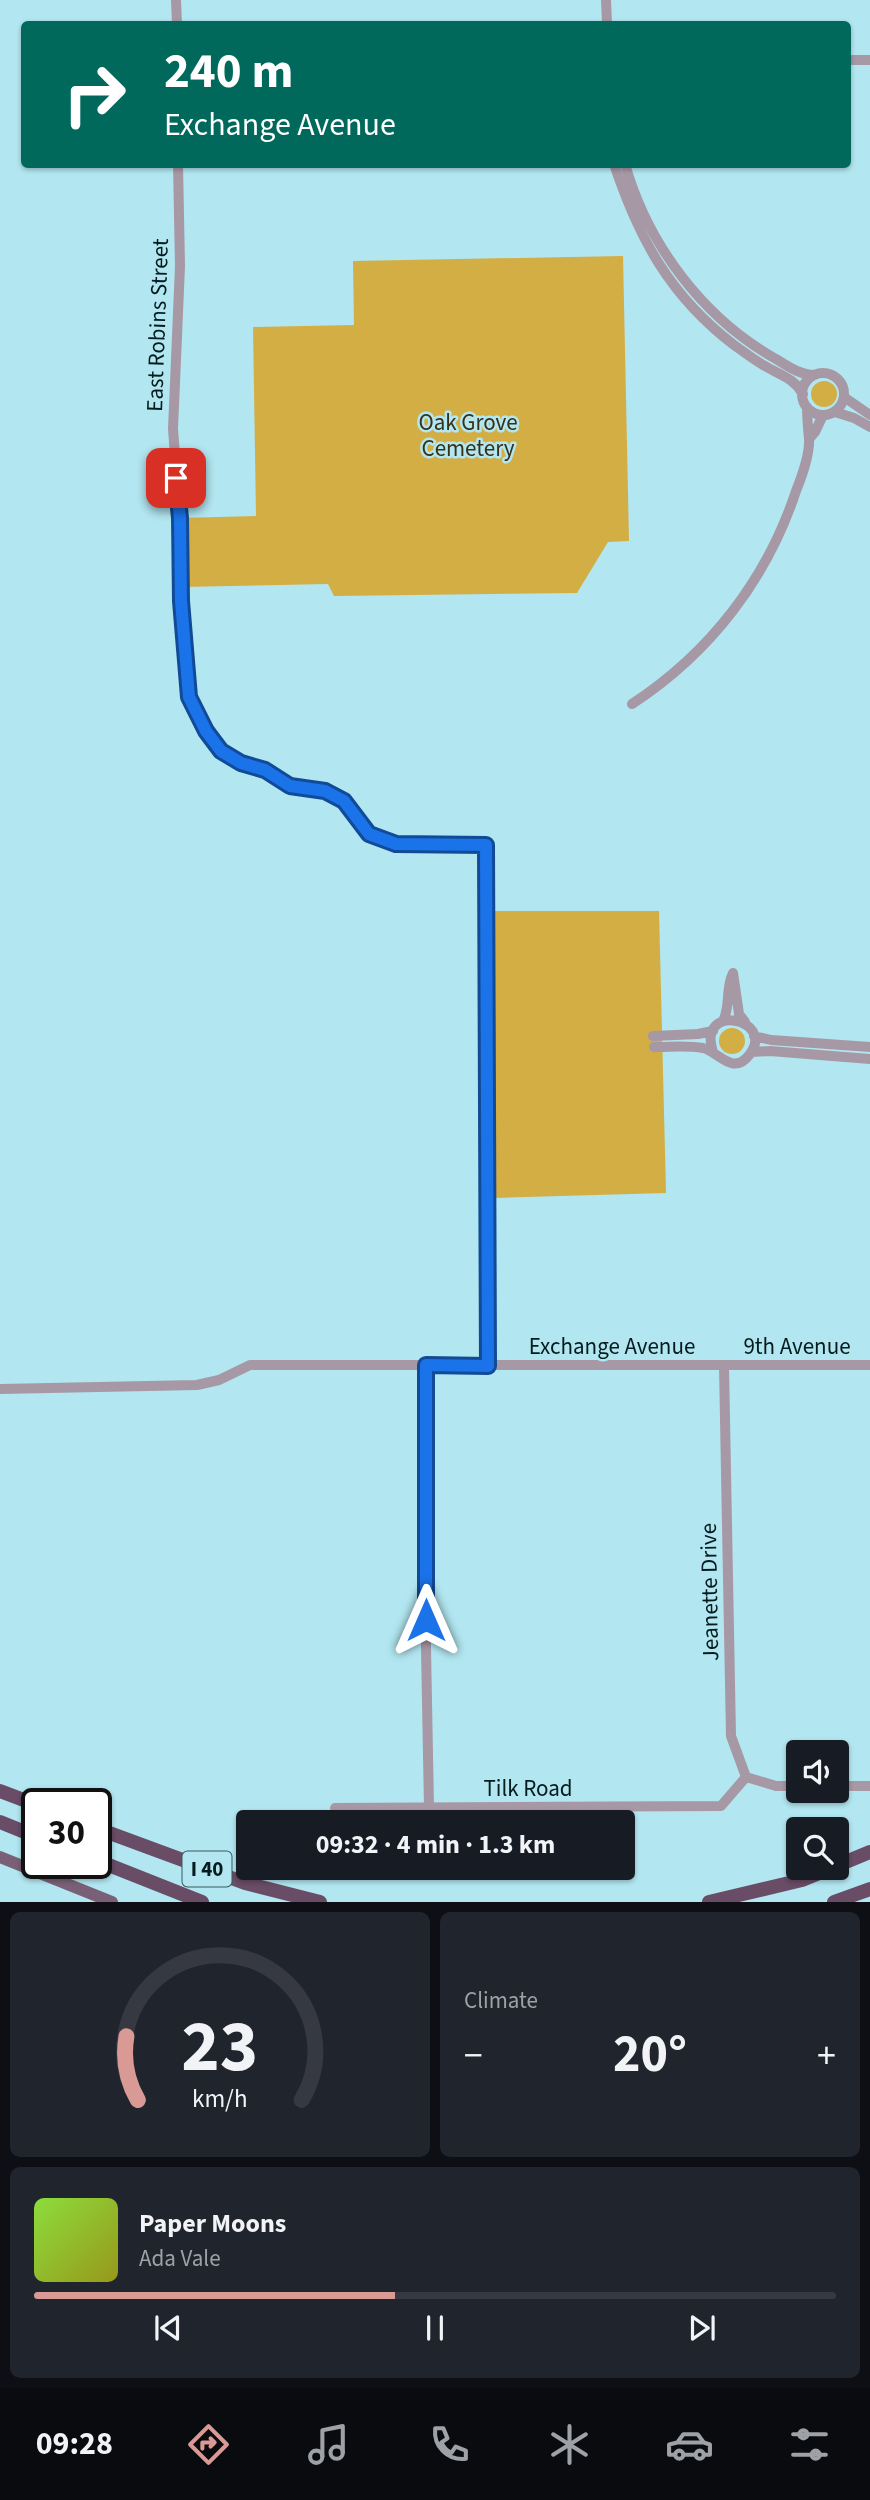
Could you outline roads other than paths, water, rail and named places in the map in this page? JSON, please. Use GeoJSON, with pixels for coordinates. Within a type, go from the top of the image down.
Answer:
{"type":"FeatureCollection","features":[{"type":"Feature","properties":{"kind":"highway"},"geometry":{"type":"LineString","coordinates":[[0,1791],[21,1799]]}},
{"type":"Feature","properties":{"kind":"highway"},"geometry":{"type":"LineString","coordinates":[[0,1822],[21,1831]]}},
{"type":"Feature","properties":{"kind":"highway","name":"I 40"},"geometry":{"type":"LineString","coordinates":[[112,1834],[245,1883],[320,1902]]}},
{"type":"Feature","properties":{"kind":"highway"},"geometry":{"type":"LineString","coordinates":[[849,1861],[870,1853]]}},
{"type":"Feature","properties":{"kind":"highway","name":"I 40"},"geometry":{"type":"LineString","coordinates":[[112,1866],[202,1902]]}},
{"type":"Feature","properties":{"kind":"highway"},"geometry":{"type":"LineString","coordinates":[[709,1902],[802,1880]]}},
{"type":"Feature","properties":{"kind":"highway"},"geometry":{"type":"LineString","coordinates":[[834,1902],[870,1889]]}},
{"type":"Feature","properties":{"kind":"main road"},"geometry":{"type":"LineString","coordinates":[[0,1857],[112,1902]]}},
{"type":"Feature","properties":{"kind":"street"},"geometry":{"type":"LineString","coordinates":[[176,0],[177,21]]}},
{"type":"Feature","properties":{"kind":"street"},"geometry":{"type":"LineString","coordinates":[[606,0],[607,21]]}},
{"type":"Feature","properties":{"kind":"street"},"geometry":{"type":"LineString","coordinates":[[851,60],[870,60]]}},
{"type":"Feature","properties":{"kind":"street","name":"East Robins Street"},"geometry":{"type":"LineString","coordinates":[[178,168],[180,267],[173,429],[180,518],[181,601],[189,697],[206,731],[221,751],[241,763],[265,770],[290,786],[325,791],[344,801],[369,834],[396,844],[486,845],[488,1366]]}},
{"type":"Feature","properties":{"kind":"street"},"geometry":{"type":"LineString","coordinates":[[615,168],[635,224],[668,277],[708,323],[748,356],[794,382],[803,394],[807,407],[809,439],[803,473],[789,512],[773,549],[753,584],[699,650],[632,704]]}},
{"type":"Feature","properties":{"kind":"street"},"geometry":{"type":"LineString","coordinates":[[626,168],[638,213],[635,224]]}},
{"type":"Feature","properties":{"kind":"street"},"geometry":{"type":"LineString","coordinates":[[629,177],[662,250],[692,289],[741,336],[793,370],[815,375],[825,373],[838,379],[843,387],[844,397],[835,412]]}},
{"type":"Feature","properties":{"kind":"street"},"geometry":{"type":"LineString","coordinates":[[635,224],[644,226],[658,249],[662,250]]}},
{"type":"Feature","properties":{"kind":"street"},"geometry":{"type":"LineString","coordinates":[[803,394],[805,385],[815,375]]}},
{"type":"Feature","properties":{"kind":"street"},"geometry":{"type":"LineString","coordinates":[[844,397],[870,415]]}},
{"type":"Feature","properties":{"kind":"street"},"geometry":{"type":"LineString","coordinates":[[807,407],[814,413],[823,415],[835,412],[854,418],[870,427]]}},
{"type":"Feature","properties":{"kind":"street"},"geometry":{"type":"LineString","coordinates":[[809,439],[823,415]]}},
{"type":"Feature","properties":{"kind":"street"},"geometry":{"type":"LineString","coordinates":[[733,973],[739,1014],[747,1025],[754,1036],[751,1052],[743,1060],[730,1063],[717,1057],[710,1038],[723,1021],[729,998],[729,981],[733,973]]}},
{"type":"Feature","properties":{"kind":"street"},"geometry":{"type":"LineString","coordinates":[[723,1021],[736,1019],[747,1025]]}},
{"type":"Feature","properties":{"kind":"street"},"geometry":{"type":"LineString","coordinates":[[713,1031],[653,1042],[713,1052]]}},
{"type":"Feature","properties":{"kind":"street"},"geometry":{"type":"LineString","coordinates":[[754,1036],[870,1047]]}},
{"type":"Feature","properties":{"kind":"street"},"geometry":{"type":"LineString","coordinates":[[751,1052],[770,1051],[870,1059]]}},
{"type":"Feature","properties":{"kind":"street"},"geometry":{"type":"LineString","coordinates":[[426,1365],[429,1808]]}},
{"type":"Feature","properties":{"kind":"street","name":"9th Avenue"},"geometry":{"type":"LineString","coordinates":[[724,1366],[870,1365]]}},
{"type":"Feature","properties":{"kind":"street","name":"Exchange Avenue"},"geometry":{"type":"LineString","coordinates":[[0,1389],[197,1385],[219,1380],[250,1366],[724,1366]]}},
{"type":"Feature","properties":{"kind":"street","name":"Jeanette Drive"},"geometry":{"type":"LineString","coordinates":[[724,1366],[731,1736],[746,1777]]}},
{"type":"Feature","properties":{"kind":"street"},"geometry":{"type":"LineString","coordinates":[[746,1777],[776,1786],[786,1786]]}},
{"type":"Feature","properties":{"kind":"street","name":"Tilk Road"},"geometry":{"type":"LineString","coordinates":[[335,1808],[721,1806],[746,1777]]}},
{"type":"Feature","properties":{"kind":"street"},"geometry":{"type":"LineString","coordinates":[[849,1786],[870,1786]]}},
{"type":"Feature","properties":{"kind":"park label","name":"Oak Grove Cemetery"},"geometry":{"type":"Point","coordinates":[468,435]}}]}
